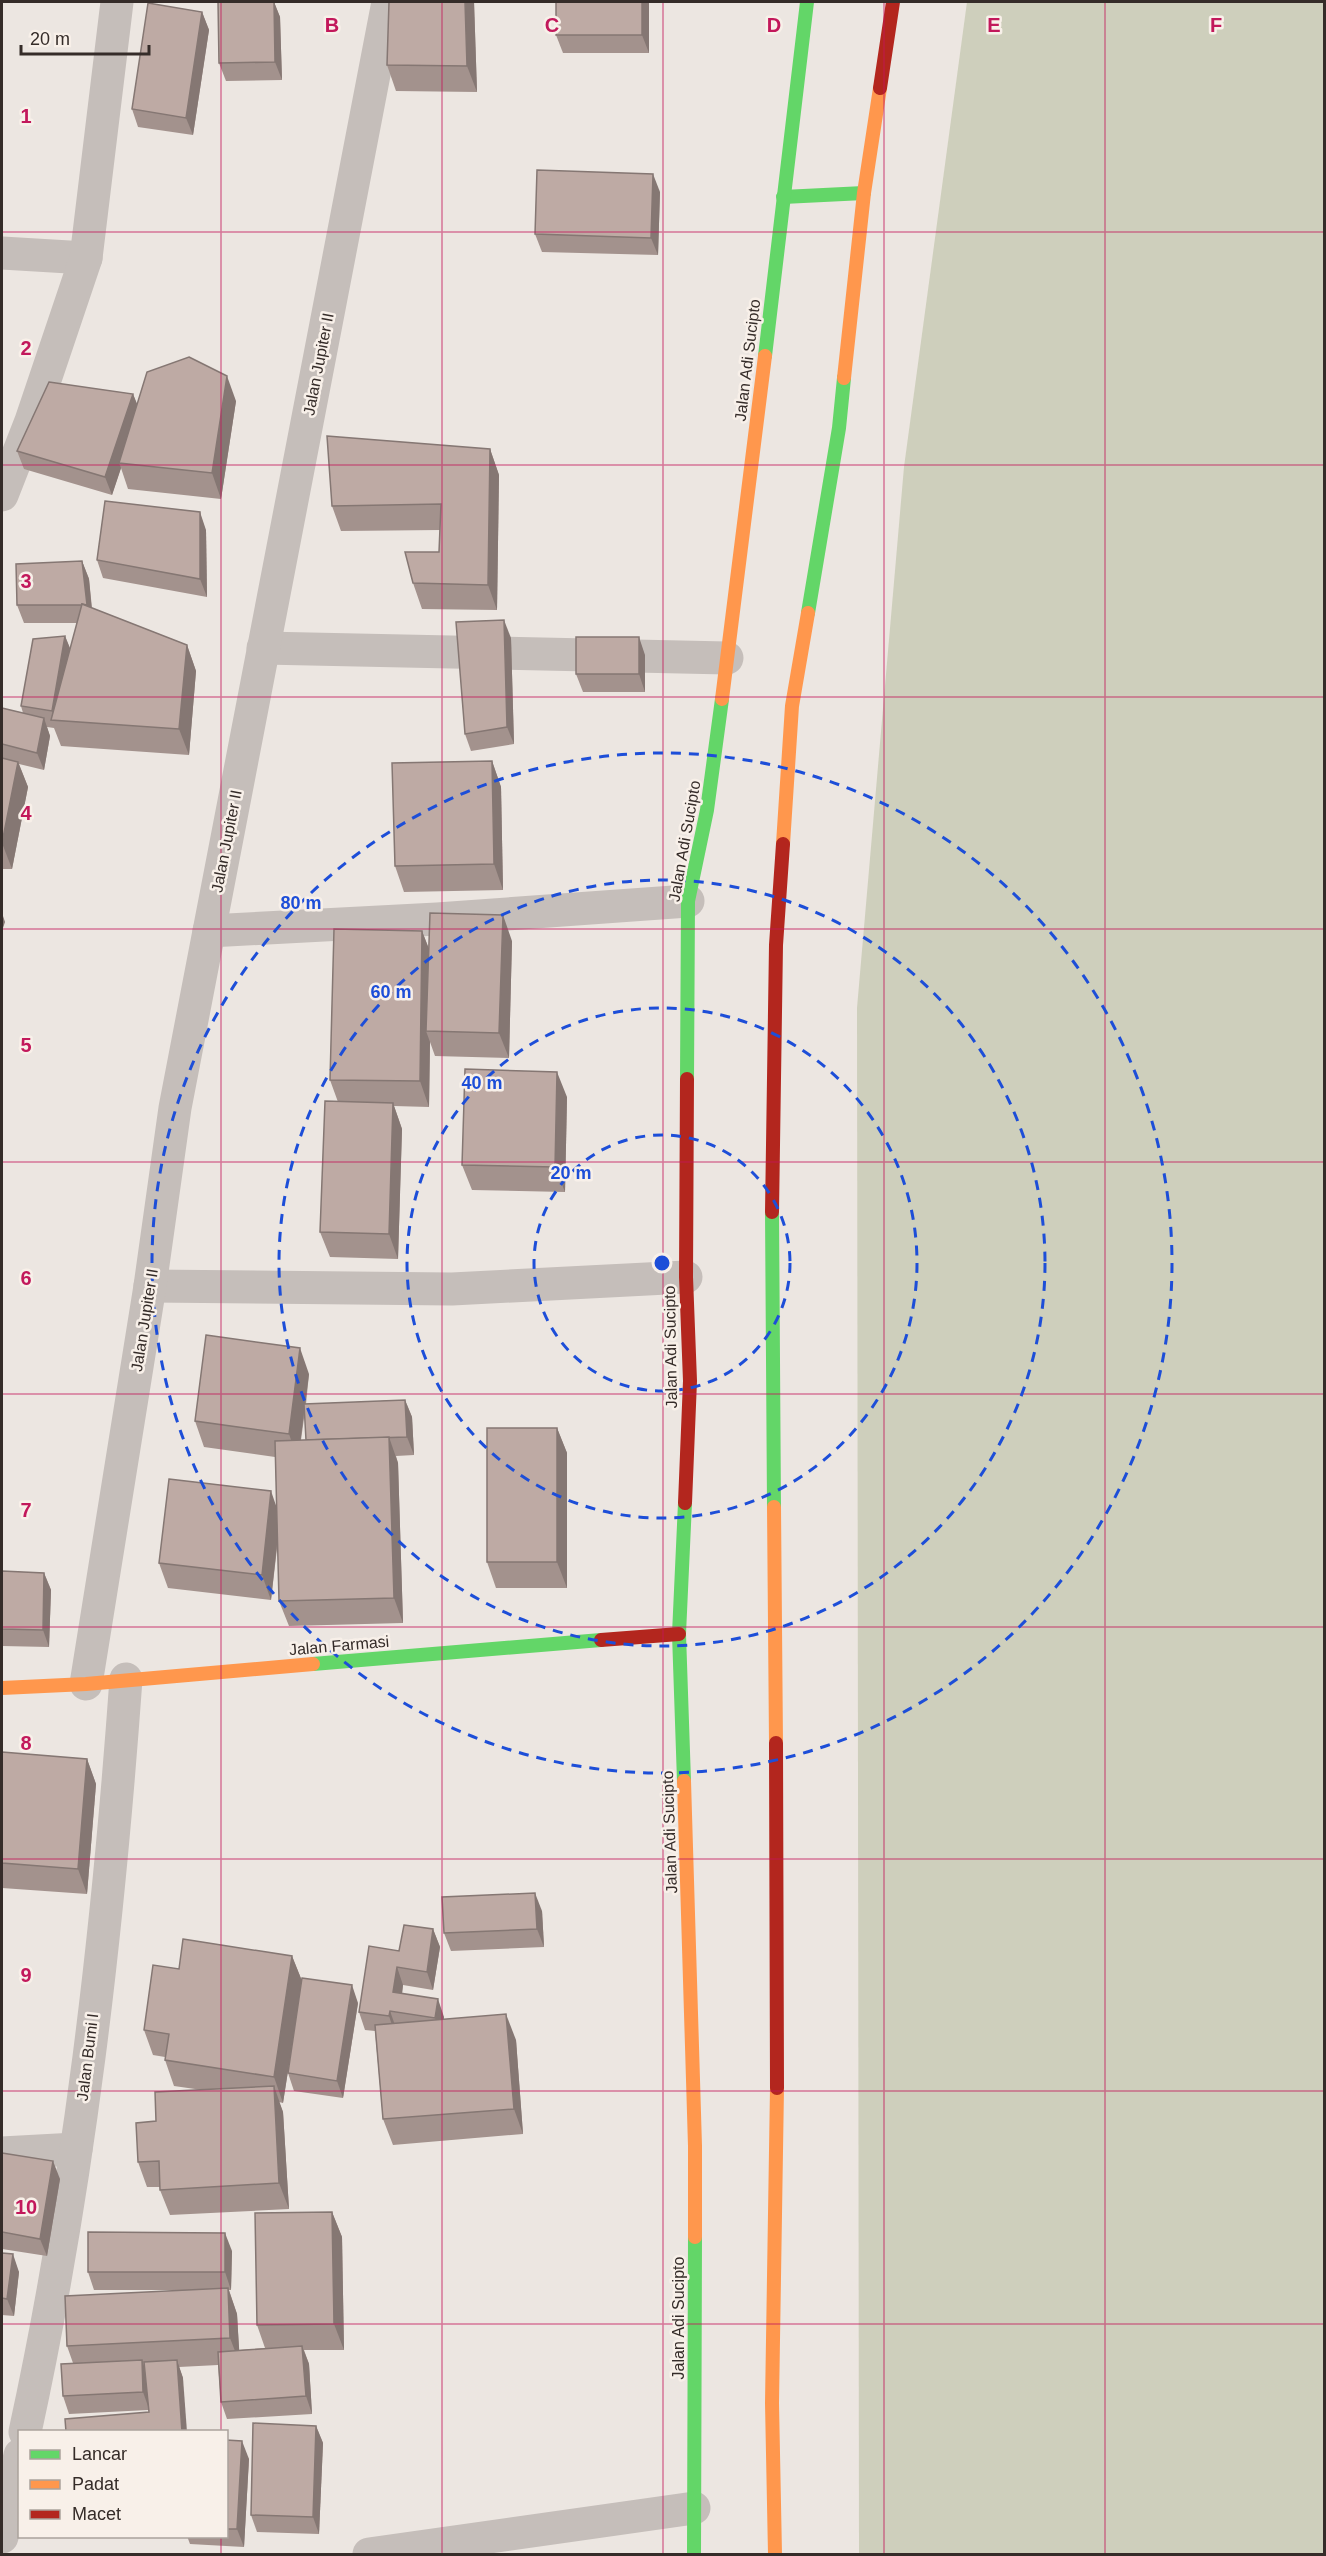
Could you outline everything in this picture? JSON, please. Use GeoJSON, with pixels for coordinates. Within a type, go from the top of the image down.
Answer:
{"type":"FeatureCollection","features":[{"type":"Feature","properties":{"kind":"main road","name":"Jalan Adi Sucipto"},"geometry":{"type":"LineString","coordinates":[[694,2554],[695,2146],[679,1634],[690,1382],[686,1277],[688,901],[706,810],[728,658],[807,2]]}},
{"type":"Feature","properties":{"kind":"main road"},"geometry":{"type":"LineString","coordinates":[[776,2554],[772,2403],[778,2005],[772,1187],[776,945],[792,706],[839,428],[864,193],[893,2]]}},
{"type":"Feature","properties":{"kind":"main road"},"geometry":{"type":"LineString","coordinates":[[783,197],[864,193]]}},
{"type":"Feature","properties":{"kind":"main road","name":"Jalan Farmasi"},"geometry":{"type":"LineString","coordinates":[[2,1688],[87,1684],[126,1678],[679,1634]]}},
{"type":"Feature","properties":{"kind":"street"},"geometry":{"type":"LineString","coordinates":[[2,495],[31,421],[86,258],[117,2]]}},
{"type":"Feature","properties":{"kind":"street","name":"Jalan Jupiter II"},"geometry":{"type":"LineString","coordinates":[[87,1684],[150,1286],[175,1108],[388,2]]}},
{"type":"Feature","properties":{"kind":"street"},"geometry":{"type":"LineString","coordinates":[[2,254],[86,258]]}},
{"type":"Feature","properties":{"kind":"street"},"geometry":{"type":"LineString","coordinates":[[263,648],[728,658]]}},
{"type":"Feature","properties":{"kind":"street"},"geometry":{"type":"LineString","coordinates":[[209,931],[437,919],[688,901]]}},
{"type":"Feature","properties":{"kind":"street"},"geometry":{"type":"LineString","coordinates":[[150,1286],[452,1289],[686,1277]]}},
{"type":"Feature","properties":{"kind":"street","name":"Jalan Bumi I"},"geometry":{"type":"LineString","coordinates":[[25,2430],[43,2347],[76,2149],[114,1838],[126,1678]]}},
{"type":"Feature","properties":{"kind":"street"},"geometry":{"type":"LineString","coordinates":[[2,2153],[76,2149]]}},
{"type":"Feature","properties":{"kind":"street"},"geometry":{"type":"LineString","coordinates":[[2,2537],[18,2464]]}},
{"type":"Feature","properties":{"kind":"street"},"geometry":{"type":"LineString","coordinates":[[369,2554],[694,2508]]}},
{"type":"Feature","properties":{"kind":"green space"},"geometry":{"type":"Polygon","coordinates":[[[967,2],[1324,2],[1324,2554],[859,2554],[857,1008],[904,467],[967,2]]]}},
{"type":"Feature","properties":{"kind":"building"},"geometry":{"type":"Polygon","coordinates":[[[218,2],[274,2],[275,62],[219,63],[218,2]]]}},
{"type":"Feature","properties":{"kind":"building"},"geometry":{"type":"Polygon","coordinates":[[[389,2],[465,2],[467,66],[387,65],[389,2]]]}},
{"type":"Feature","properties":{"kind":"building"},"geometry":{"type":"Polygon","coordinates":[[[556,2],[642,2],[642,35],[556,35],[556,2]]]}},
{"type":"Feature","properties":{"kind":"building"},"geometry":{"type":"Polygon","coordinates":[[[148,3],[202,12],[186,118],[132,109],[148,3]]]}},
{"type":"Feature","properties":{"kind":"building"},"geometry":{"type":"Polygon","coordinates":[[[537,170],[653,174],[651,238],[535,234],[537,170]]]}},
{"type":"Feature","properties":{"kind":"building"},"geometry":{"type":"Polygon","coordinates":[[[189,357],[227,376],[212,473],[119,463],[147,372],[189,357]]]}},
{"type":"Feature","properties":{"kind":"building"},"geometry":{"type":"Polygon","coordinates":[[[49,382],[133,394],[105,477],[17,451],[49,382]]]}},
{"type":"Feature","properties":{"kind":"building"},"geometry":{"type":"Polygon","coordinates":[[[327,436],[490,449],[488,585],[413,583],[405,552],[439,552],[441,504],[332,506],[327,436]]]}},
{"type":"Feature","properties":{"kind":"building"},"geometry":{"type":"Polygon","coordinates":[[[105,501],[200,512],[200,579],[97,560],[105,501]]]}},
{"type":"Feature","properties":{"kind":"building"},"geometry":{"type":"Polygon","coordinates":[[[82,561],[87,605],[17,605],[16,564],[82,561]]]}},
{"type":"Feature","properties":{"kind":"building"},"geometry":{"type":"Polygon","coordinates":[[[82,604],[187,645],[179,729],[51,720],[82,604]]]}},
{"type":"Feature","properties":{"kind":"building"},"geometry":{"type":"Polygon","coordinates":[[[504,620],[507,727],[465,734],[456,622],[504,620]]]}},
{"type":"Feature","properties":{"kind":"building"},"geometry":{"type":"Polygon","coordinates":[[[65,636],[52,711],[21,706],[33,639],[65,636]]]}},
{"type":"Feature","properties":{"kind":"building"},"geometry":{"type":"Polygon","coordinates":[[[576,637],[639,637],[639,674],[576,674],[576,637]]]}},
{"type":"Feature","properties":{"kind":"building"},"geometry":{"type":"Polygon","coordinates":[[[2,708],[44,718],[37,753],[2,744],[2,708]]]}},
{"type":"Feature","properties":{"kind":"building"},"geometry":{"type":"Polygon","coordinates":[[[2,758],[18,762],[2,843],[2,758]]]}},
{"type":"Feature","properties":{"kind":"building"},"geometry":{"type":"Polygon","coordinates":[[[492,761],[494,864],[395,866],[392,763],[492,761]]]}},
{"type":"Feature","properties":{"kind":"building"},"geometry":{"type":"Polygon","coordinates":[[[430,913],[503,915],[499,1033],[426,1031],[430,913]]]}},
{"type":"Feature","properties":{"kind":"building"},"geometry":{"type":"Polygon","coordinates":[[[334,929],[422,931],[420,1081],[330,1080],[334,929]]]}},
{"type":"Feature","properties":{"kind":"building"},"geometry":{"type":"Polygon","coordinates":[[[465,1069],[557,1072],[555,1167],[462,1165],[465,1069]]]}},
{"type":"Feature","properties":{"kind":"building"},"geometry":{"type":"Polygon","coordinates":[[[325,1101],[393,1103],[389,1234],[320,1232],[325,1101]]]}},
{"type":"Feature","properties":{"kind":"building"},"geometry":{"type":"Polygon","coordinates":[[[206,1335],[300,1348],[289,1434],[195,1421],[206,1335]]]}},
{"type":"Feature","properties":{"kind":"building"},"geometry":{"type":"Polygon","coordinates":[[[405,1400],[407,1437],[306,1440],[304,1404],[405,1400]]]}},
{"type":"Feature","properties":{"kind":"building"},"geometry":{"type":"Polygon","coordinates":[[[487,1428],[557,1428],[557,1562],[487,1562],[487,1428]]]}},
{"type":"Feature","properties":{"kind":"building"},"geometry":{"type":"Polygon","coordinates":[[[389,1437],[394,1598],[279,1601],[275,1441],[389,1437]]]}},
{"type":"Feature","properties":{"kind":"building"},"geometry":{"type":"Polygon","coordinates":[[[169,1479],[271,1491],[262,1575],[159,1563],[169,1479]]]}},
{"type":"Feature","properties":{"kind":"building"},"geometry":{"type":"Polygon","coordinates":[[[2,1571],[44,1573],[43,1630],[2,1629],[2,1571]]]}},
{"type":"Feature","properties":{"kind":"building"},"geometry":{"type":"Polygon","coordinates":[[[2,1752],[87,1759],[78,1869],[2,1863],[2,1752]]]}},
{"type":"Feature","properties":{"kind":"building"},"geometry":{"type":"Polygon","coordinates":[[[535,1893],[537,1929],[444,1933],[442,1897],[535,1893]]]}},
{"type":"Feature","properties":{"kind":"building"},"geometry":{"type":"Polygon","coordinates":[[[404,1925],[433,1929],[427,1972],[397,1967],[393,1992],[438,1999],[435,2018],[390,2011],[389,2016],[359,2012],[369,1946],[399,1951],[404,1925]]]}},
{"type":"Feature","properties":{"kind":"building"},"geometry":{"type":"Polygon","coordinates":[[[183,1939],[292,1956],[274,2077],[165,2060],[169,2034],[144,2030],[153,1965],[179,1969],[183,1939]]]}},
{"type":"Feature","properties":{"kind":"building"},"geometry":{"type":"Polygon","coordinates":[[[302,1978],[352,1985],[337,2081],[288,2073],[302,1978]]]}},
{"type":"Feature","properties":{"kind":"building"},"geometry":{"type":"Polygon","coordinates":[[[506,2014],[514,2109],[383,2119],[375,2025],[506,2014]]]}},
{"type":"Feature","properties":{"kind":"building"},"geometry":{"type":"Polygon","coordinates":[[[274,2086],[279,2183],[160,2190],[159,2161],[138,2162],[136,2123],[156,2121],[155,2092],[274,2086]]]}},
{"type":"Feature","properties":{"kind":"building"},"geometry":{"type":"Polygon","coordinates":[[[2,2153],[53,2161],[40,2239],[2,2232],[2,2153]]]}},
{"type":"Feature","properties":{"kind":"building"},"geometry":{"type":"Polygon","coordinates":[[[332,2212],[334,2324],[257,2325],[255,2213],[332,2212]]]}},
{"type":"Feature","properties":{"kind":"building"},"geometry":{"type":"Polygon","coordinates":[[[88,2232],[225,2233],[225,2272],[88,2272],[88,2232]]]}},
{"type":"Feature","properties":{"kind":"building"},"geometry":{"type":"Polygon","coordinates":[[[2,2253],[13,2254],[7,2299],[2,2298],[2,2253]]]}},
{"type":"Feature","properties":{"kind":"building"},"geometry":{"type":"Polygon","coordinates":[[[228,2288],[230,2338],[67,2346],[65,2296],[228,2288]]]}},
{"type":"Feature","properties":{"kind":"building"},"geometry":{"type":"Polygon","coordinates":[[[302,2346],[306,2396],[221,2402],[218,2352],[302,2346]]]}},
{"type":"Feature","properties":{"kind":"building"},"geometry":{"type":"Polygon","coordinates":[[[142,2360],[143,2392],[63,2396],[61,2364],[142,2360]]]}},
{"type":"Feature","properties":{"kind":"building"},"geometry":{"type":"Polygon","coordinates":[[[177,2360],[182,2430],[66,2430],[65,2419],[149,2412],[144,2362],[177,2360]]]}},
{"type":"Feature","properties":{"kind":"building"},"geometry":{"type":"Polygon","coordinates":[[[253,2423],[316,2426],[313,2517],[251,2515],[253,2423]]]}},
{"type":"Feature","properties":{"kind":"building"},"geometry":{"type":"Polygon","coordinates":[[[228,2440],[242,2441],[237,2529],[228,2529],[228,2440]]]}},
{"type":"Feature","properties":{"kind":"traffic: fast"},"geometry":{"type":"LineString","coordinates":[[765,356],[807,2]]}},
{"type":"Feature","properties":{"kind":"traffic: fast"},"geometry":{"type":"LineString","coordinates":[[783,197],[864,193]]}},
{"type":"Feature","properties":{"kind":"traffic: fast"},"geometry":{"type":"LineString","coordinates":[[808,613],[839,428],[844,378]]}},
{"type":"Feature","properties":{"kind":"traffic: fast"},"geometry":{"type":"LineString","coordinates":[[687,1079],[688,901],[707,810],[722,699]]}},
{"type":"Feature","properties":{"kind":"traffic: fast"},"geometry":{"type":"LineString","coordinates":[[772,1212],[774,1507]]}},
{"type":"Feature","properties":{"kind":"traffic: fast"},"geometry":{"type":"LineString","coordinates":[[684,1781],[679,1634],[685,1503]]}},
{"type":"Feature","properties":{"kind":"traffic: fast"},"geometry":{"type":"LineString","coordinates":[[313,1664],[601,1640]]}},
{"type":"Feature","properties":{"kind":"traffic: fast"},"geometry":{"type":"LineString","coordinates":[[694,2554],[695,2237]]}},
{"type":"Feature","properties":{"kind":"traffic: slow"},"geometry":{"type":"LineString","coordinates":[[844,378],[864,193],[880,88]]}},
{"type":"Feature","properties":{"kind":"traffic: slow"},"geometry":{"type":"LineString","coordinates":[[722,699],[765,356]]}},
{"type":"Feature","properties":{"kind":"traffic: slow"},"geometry":{"type":"LineString","coordinates":[[783,844],[792,706],[808,613]]}},
{"type":"Feature","properties":{"kind":"traffic: slow"},"geometry":{"type":"LineString","coordinates":[[774,1507],[776,1743]]}},
{"type":"Feature","properties":{"kind":"traffic: slow"},"geometry":{"type":"LineString","coordinates":[[2,1688],[86,1684],[313,1664]]}},
{"type":"Feature","properties":{"kind":"traffic: slow"},"geometry":{"type":"LineString","coordinates":[[684,1781],[695,2146],[695,2237]]}},
{"type":"Feature","properties":{"kind":"traffic: slow"},"geometry":{"type":"LineString","coordinates":[[775,2554],[772,2403],[777,2088]]}},
{"type":"Feature","properties":{"kind":"traffic: jam"},"geometry":{"type":"LineString","coordinates":[[880,88],[893,2]]}},
{"type":"Feature","properties":{"kind":"traffic: jam"},"geometry":{"type":"LineString","coordinates":[[772,1212],[776,945],[783,844]]}},
{"type":"Feature","properties":{"kind":"traffic: jam"},"geometry":{"type":"LineString","coordinates":[[685,1503],[690,1381],[686,1277],[687,1079]]}},
{"type":"Feature","properties":{"kind":"traffic: jam"},"geometry":{"type":"LineString","coordinates":[[601,1640],[679,1634]]}},
{"type":"Feature","properties":{"kind":"traffic: jam"},"geometry":{"type":"LineString","coordinates":[[776,1743],[777,2088]]}}]}
